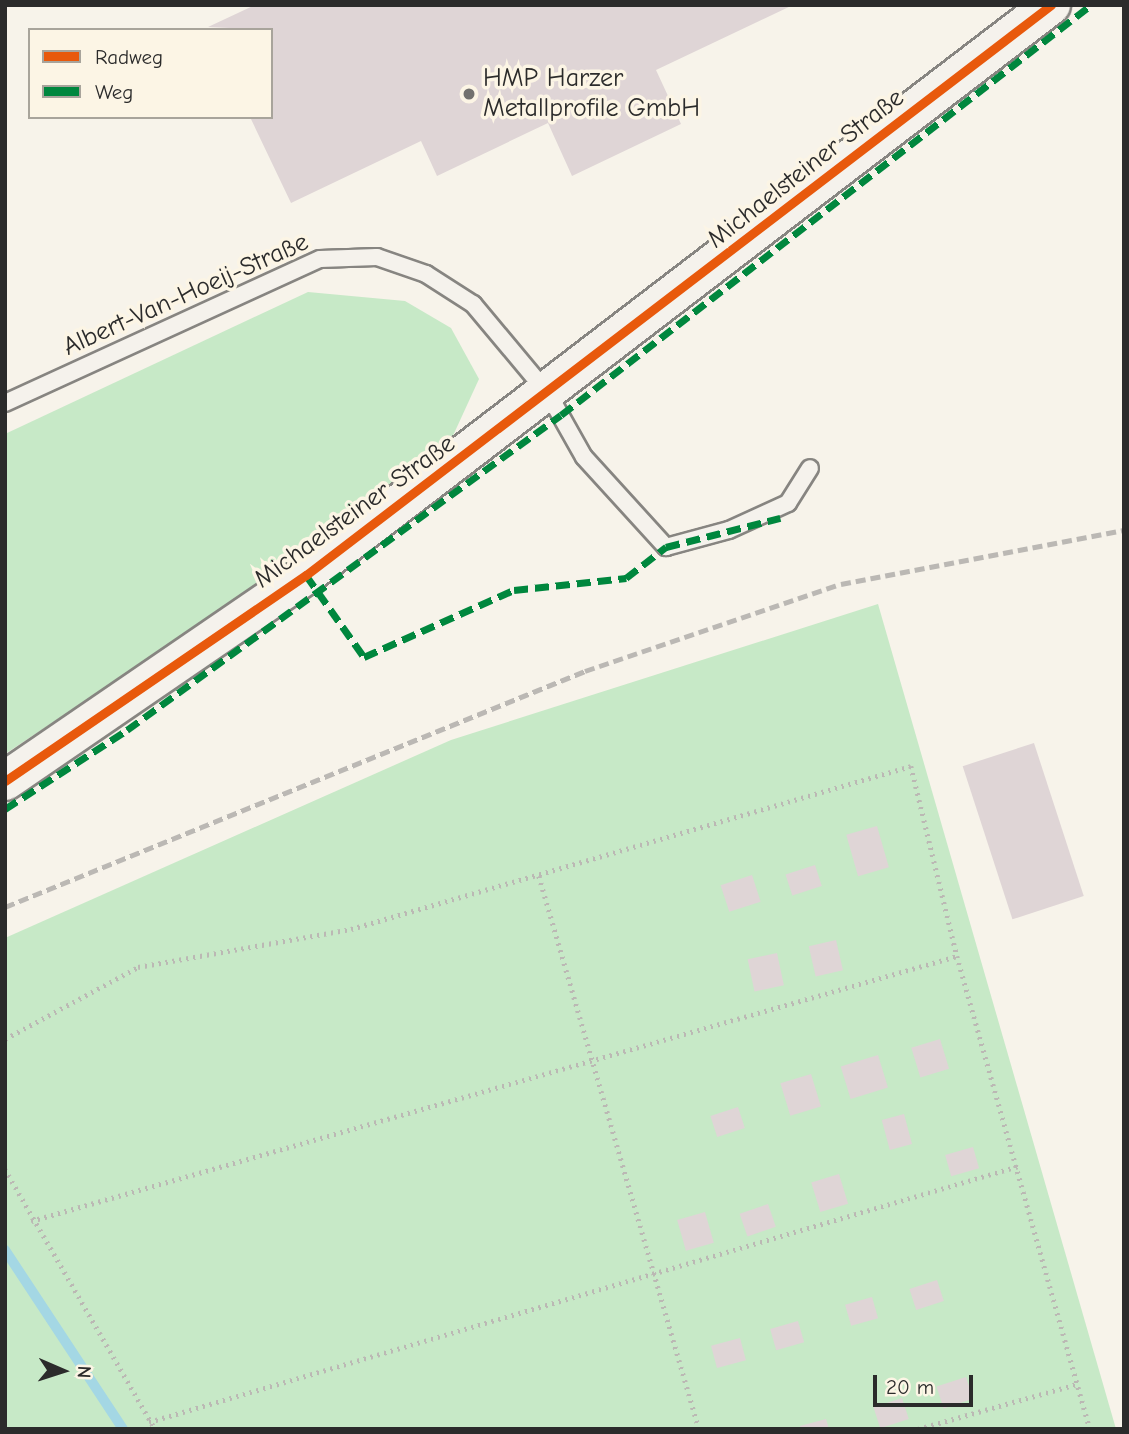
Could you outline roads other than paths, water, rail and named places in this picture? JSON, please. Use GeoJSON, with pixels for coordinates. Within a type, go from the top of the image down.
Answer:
{"type":"FeatureCollection","features":[{"type":"Feature","properties":{"kind":"street","name":"Michaelsteiner Straße"},"geometry":{"type":"LineString","coordinates":[[5,781],[157,683],[549,395],[1051,5]]}},
{"type":"Feature","properties":{"kind":"lane","name":"Albert-Van-Hoeij-Straße"},"geometry":{"type":"LineString","coordinates":[[5,403],[320,259],[377,257],[426,274],[473,304],[549,395],[584,457],[666,547],[729,530],[788,503],[810,468]]}},
{"type":"Feature","properties":{"kind":"waterway"},"geometry":{"type":"LineString","coordinates":[[5,1250],[123,1429]]}},
{"type":"Feature","properties":{"kind":"railway"},"geometry":{"type":"LineString","coordinates":[[5,907],[585,671],[841,584],[1124,530]]}},
{"type":"Feature","properties":{"kind":"place","name":"HMP Harzer Metallprofile GmbH"},"geometry":{"type":"Point","coordinates":[469,94]}}]}
